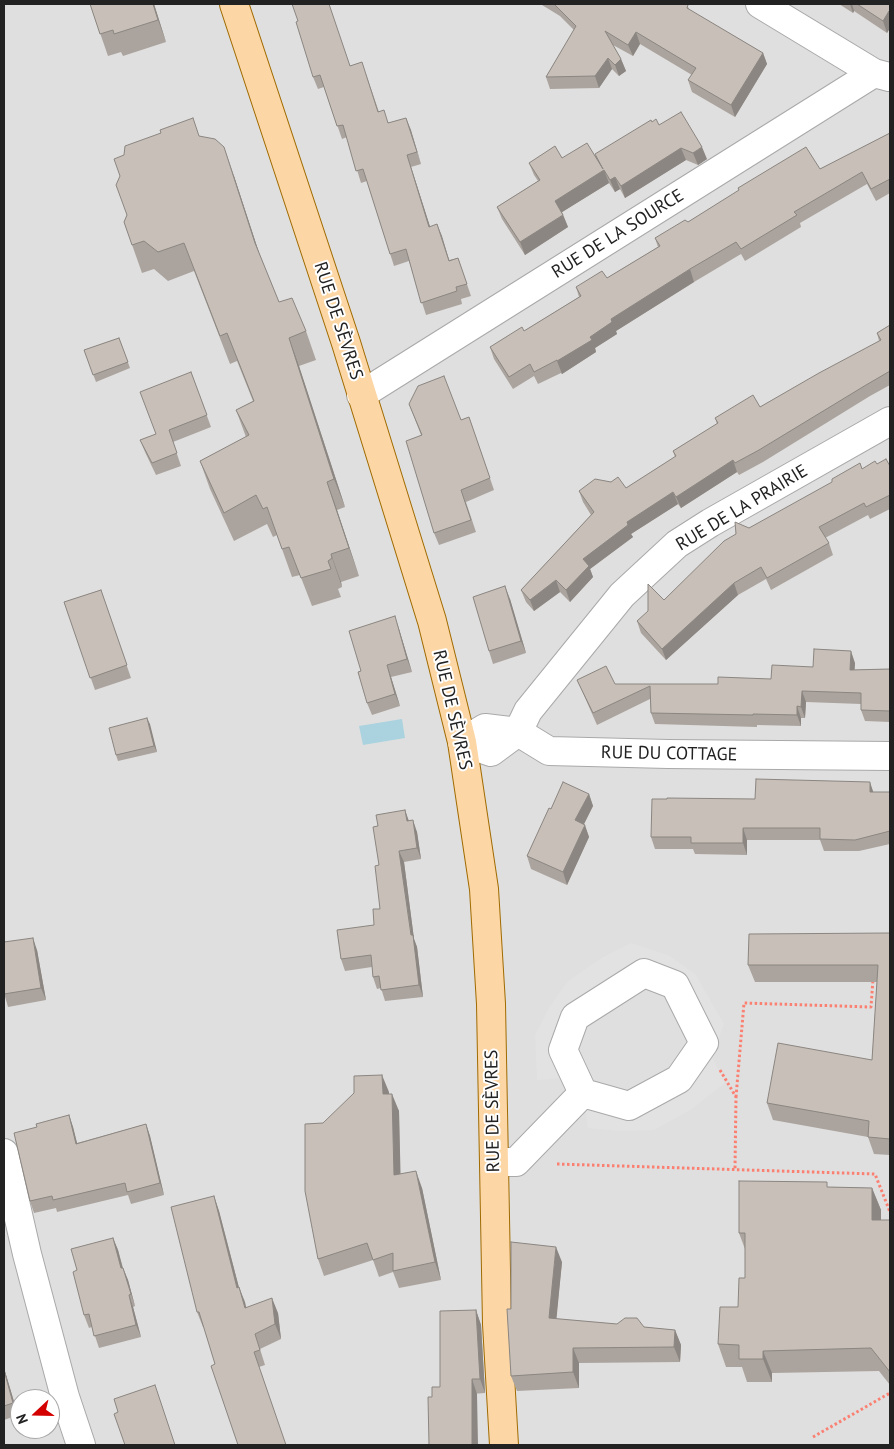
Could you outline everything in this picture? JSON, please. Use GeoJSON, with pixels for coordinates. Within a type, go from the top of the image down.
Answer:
{"type":"FeatureCollection","features":[{"type":"Feature","properties":{"kind":"main road","name":"RUE DE SÈVRES"},"geometry":{"type":"LineString","coordinates":[[234,4],[362,394],[432,621],[462,742],[484,889],[491,1004],[505,1162],[497,1324],[504,1445]]}},
{"type":"Feature","properties":{"kind":"street"},"geometry":{"type":"LineString","coordinates":[[760,4],[882,75]]}},
{"type":"Feature","properties":{"kind":"street","name":"RUE DE LA SOURCE"},"geometry":{"type":"LineString","coordinates":[[362,394],[882,75]]}},
{"type":"Feature","properties":{"kind":"street","name":"RUE DE LA PRAIRIE"},"geometry":{"type":"LineString","coordinates":[[518,732],[528,711],[622,595],[677,544],[710,522],[890,422]]}},
{"type":"Feature","properties":{"kind":"street"},"geometry":{"type":"LineString","coordinates":[[462,742],[491,752],[518,732]]}},
{"type":"Feature","properties":{"kind":"street","name":"RUE DU COTTAGE"},"geometry":{"type":"LineString","coordinates":[[518,732],[549,751],[890,756]]}},
{"type":"Feature","properties":{"kind":"street"},"geometry":{"type":"LineString","coordinates":[[644,973],[675,985],[704,1044],[679,1079],[629,1106],[583,1093],[563,1050],[575,1017],[644,973]]}},
{"type":"Feature","properties":{"kind":"street"},"geometry":{"type":"LineString","coordinates":[[505,1162],[583,1093]]}},
{"type":"Feature","properties":{"kind":"street"},"geometry":{"type":"LineString","coordinates":[[4,1153],[27,1254],[65,1397],[81,1445]]}},
{"type":"Feature","properties":{"kind":"path"},"geometry":{"type":"LineString","coordinates":[[735,1169],[736,1097],[744,1002],[871,1007],[873,972]]}},
{"type":"Feature","properties":{"kind":"path"},"geometry":{"type":"LineString","coordinates":[[704,1044],[736,1097]]}},
{"type":"Feature","properties":{"kind":"path"},"geometry":{"type":"LineString","coordinates":[[505,1162],[875,1174],[890,1212]]}},
{"type":"Feature","properties":{"kind":"path"},"geometry":{"type":"LineString","coordinates":[[813,1437],[890,1393]]}},
{"type":"Feature","properties":{"kind":"shaded area"},"geometry":{"type":"Polygon","coordinates":[[[4,4],[890,4],[890,1445],[4,1445],[4,4]]]}},
{"type":"Feature","properties":{"kind":"shaded area"},"geometry":{"type":"Polygon","coordinates":[[[631,943],[670,956],[696,975],[724,1024],[712,1057],[725,1083],[692,1109],[654,1130],[619,1131],[588,1128],[583,1093],[629,1106],[704,1044],[675,985],[644,973],[575,1017],[576,1077],[537,1080],[535,1035],[550,1006],[568,981],[603,957],[631,943]]]}},
{"type":"Feature","properties":{"kind":"water"},"geometry":{"type":"Polygon","coordinates":[[[402,719],[405,738],[363,745],[359,726],[402,719]]]}},
{"type":"Feature","properties":{"kind":"building"},"geometry":{"type":"Polygon","coordinates":[[[90,4],[153,4],[158,20],[114,34],[113,30],[100,34],[90,4]]]}},
{"type":"Feature","properties":{"kind":"building"},"geometry":{"type":"Polygon","coordinates":[[[292,4],[329,4],[350,66],[362,62],[378,112],[384,110],[388,123],[406,118],[417,152],[407,155],[429,227],[437,224],[449,261],[458,258],[467,284],[456,287],[457,291],[421,303],[406,249],[390,254],[363,169],[356,171],[343,125],[337,126],[320,75],[313,77],[292,4]]]}},
{"type":"Feature","properties":{"kind":"building"},"geometry":{"type":"Polygon","coordinates":[[[554,4],[686,4],[688,5],[687,8],[763,53],[731,105],[688,80],[696,68],[636,32],[628,45],[605,31],[621,59],[615,65],[608,58],[595,76],[546,77],[576,26],[554,4]]]}},
{"type":"Feature","properties":{"kind":"building"},"geometry":{"type":"Polygon","coordinates":[[[857,4],[890,4],[890,12],[883,21],[857,4]]]}},
{"type":"Feature","properties":{"kind":"building"},"geometry":{"type":"Polygon","coordinates":[[[681,112],[702,147],[693,153],[681,148],[621,186],[615,177],[610,180],[604,170],[555,201],[563,215],[520,242],[497,207],[540,180],[529,163],[555,146],[562,158],[587,143],[603,169],[595,154],[651,120],[652,122],[656,119],[659,125],[681,112]]]}},
{"type":"Feature","properties":{"kind":"building"},"geometry":{"type":"Polygon","coordinates":[[[193,118],[199,136],[215,139],[224,147],[255,243],[279,302],[292,298],[306,331],[289,338],[334,479],[327,482],[349,548],[331,554],[332,558],[328,561],[331,569],[301,578],[289,547],[282,549],[267,507],[263,509],[256,495],[224,513],[200,461],[249,435],[236,410],[254,401],[227,333],[220,336],[184,243],[158,252],[144,241],[132,245],[124,222],[127,215],[116,185],[120,176],[114,159],[124,155],[125,146],[161,133],[160,130],[193,118]]]}},
{"type":"Feature","properties":{"kind":"building"},"geometry":{"type":"Polygon","coordinates":[[[890,133],[890,179],[871,189],[862,172],[794,212],[797,215],[741,249],[736,242],[690,269],[611,319],[612,322],[590,337],[592,340],[557,361],[534,372],[530,364],[509,377],[490,347],[522,327],[524,331],[581,296],[576,287],[602,271],[607,278],[660,246],[655,238],[685,220],[688,222],[739,190],[738,188],[806,147],[820,169],[890,133]]]}},
{"type":"Feature","properties":{"kind":"building"},"geometry":{"type":"Polygon","coordinates":[[[890,325],[890,371],[759,450],[735,463],[733,460],[676,497],[673,492],[627,522],[628,525],[583,559],[589,566],[566,590],[556,580],[530,600],[521,590],[594,512],[579,491],[595,479],[611,482],[618,477],[626,488],[676,456],[673,451],[718,423],[715,418],[753,395],[760,407],[881,340],[877,333],[890,325]]]}},
{"type":"Feature","properties":{"kind":"building"},"geometry":{"type":"Polygon","coordinates":[[[119,338],[128,362],[93,375],[84,350],[119,338]]]}},
{"type":"Feature","properties":{"kind":"building"},"geometry":{"type":"Polygon","coordinates":[[[191,372],[207,415],[169,430],[177,453],[152,463],[140,440],[156,434],[140,392],[191,372]]]}},
{"type":"Feature","properties":{"kind":"building"},"geometry":{"type":"Polygon","coordinates":[[[444,376],[461,420],[469,417],[490,478],[461,490],[471,520],[434,533],[406,441],[422,435],[409,404],[418,386],[444,376]]]}},
{"type":"Feature","properties":{"kind":"building"},"geometry":{"type":"Polygon","coordinates":[[[886,459],[890,466],[890,495],[866,507],[864,503],[819,527],[829,543],[767,578],[761,567],[734,583],[662,649],[637,621],[648,611],[648,584],[664,600],[724,541],[736,534],[735,522],[749,528],[832,482],[832,479],[860,463],[862,469],[875,461],[877,464],[886,459]]]}},
{"type":"Feature","properties":{"kind":"building"},"geometry":{"type":"Polygon","coordinates":[[[505,586],[521,641],[489,651],[473,597],[505,586]]]}},
{"type":"Feature","properties":{"kind":"building"},"geometry":{"type":"Polygon","coordinates":[[[101,590],[127,665],[90,678],[64,602],[101,590]]]}},
{"type":"Feature","properties":{"kind":"building"},"geometry":{"type":"Polygon","coordinates":[[[395,616],[407,659],[387,665],[395,694],[367,703],[358,672],[361,671],[349,631],[395,616]]]}},
{"type":"Feature","properties":{"kind":"building"},"geometry":{"type":"Polygon","coordinates":[[[814,649],[851,651],[850,670],[890,669],[890,711],[861,710],[861,693],[802,691],[801,707],[797,706],[797,715],[651,713],[650,686],[593,713],[577,680],[606,666],[615,684],[718,684],[718,677],[771,679],[772,665],[813,667],[814,649]]]}},
{"type":"Feature","properties":{"kind":"building"},"geometry":{"type":"Polygon","coordinates":[[[147,718],[154,746],[116,755],[109,728],[147,718]]]}},
{"type":"Feature","properties":{"kind":"building"},"geometry":{"type":"Polygon","coordinates":[[[756,779],[870,782],[870,792],[890,792],[890,831],[855,840],[820,839],[820,828],[743,828],[743,843],[691,843],[691,837],[651,837],[652,799],[755,799],[756,779]]]}},
{"type":"Feature","properties":{"kind":"building"},"geometry":{"type":"Polygon","coordinates":[[[563,782],[589,794],[575,820],[585,825],[563,872],[527,856],[563,782]]]}},
{"type":"Feature","properties":{"kind":"building"},"geometry":{"type":"Polygon","coordinates":[[[405,810],[407,821],[413,820],[417,848],[399,851],[419,985],[381,990],[379,976],[373,977],[371,955],[341,959],[337,930],[374,925],[373,909],[380,909],[375,866],[379,865],[373,827],[378,826],[376,815],[405,810]]]}},
{"type":"Feature","properties":{"kind":"building"},"geometry":{"type":"Polygon","coordinates":[[[890,933],[890,1139],[868,1137],[869,1121],[767,1103],[778,1043],[872,1060],[878,965],[748,965],[749,934],[890,933]]]}},
{"type":"Feature","properties":{"kind":"building"},"geometry":{"type":"Polygon","coordinates":[[[33,938],[41,988],[4,994],[4,942],[33,938]]]}},
{"type":"Feature","properties":{"kind":"building"},"geometry":{"type":"Polygon","coordinates":[[[382,1075],[383,1094],[392,1094],[394,1175],[416,1171],[435,1262],[393,1271],[393,1253],[373,1260],[367,1243],[318,1259],[305,1191],[305,1124],[323,1123],[354,1093],[354,1076],[382,1075]]]}},
{"type":"Feature","properties":{"kind":"building"},"geometry":{"type":"Polygon","coordinates":[[[69,1115],[76,1144],[146,1124],[160,1183],[127,1192],[125,1183],[53,1200],[52,1196],[30,1201],[14,1133],[37,1127],[36,1124],[69,1115]]]}},
{"type":"Feature","properties":{"kind":"building"},"geometry":{"type":"Polygon","coordinates":[[[739,1181],[827,1182],[827,1187],[872,1188],[872,1220],[890,1220],[890,1372],[871,1348],[763,1351],[763,1359],[739,1359],[739,1345],[718,1344],[720,1307],[738,1307],[739,1278],[745,1278],[745,1233],[739,1233],[739,1181]]]}},
{"type":"Feature","properties":{"kind":"building"},"geometry":{"type":"Polygon","coordinates":[[[214,1196],[237,1288],[239,1287],[245,1308],[272,1298],[275,1324],[255,1334],[260,1350],[254,1352],[286,1445],[238,1445],[211,1366],[215,1364],[199,1312],[197,1312],[171,1207],[214,1196]]]}},
{"type":"Feature","properties":{"kind":"building"},"geometry":{"type":"Polygon","coordinates":[[[113,1238],[121,1268],[123,1268],[131,1294],[129,1295],[136,1325],[94,1336],[89,1314],[84,1315],[73,1272],[77,1270],[71,1249],[113,1238]]]}},
{"type":"Feature","properties":{"kind":"building"},"geometry":{"type":"Polygon","coordinates":[[[511,1242],[556,1247],[549,1318],[617,1324],[625,1318],[637,1318],[644,1327],[675,1330],[674,1347],[573,1348],[573,1372],[511,1376],[507,1309],[511,1309],[511,1242]]]}},
{"type":"Feature","properties":{"kind":"building"},"geometry":{"type":"Polygon","coordinates":[[[476,1310],[480,1379],[472,1379],[472,1445],[429,1445],[428,1397],[432,1397],[432,1387],[440,1387],[440,1311],[476,1310]]]}},
{"type":"Feature","properties":{"kind":"building"},"geometry":{"type":"Polygon","coordinates":[[[4,1370],[10,1392],[10,1404],[4,1406],[4,1370]]]}},
{"type":"Feature","properties":{"kind":"building"},"geometry":{"type":"Polygon","coordinates":[[[155,1385],[175,1445],[125,1445],[114,1414],[118,1412],[114,1399],[155,1385]]]}}]}
